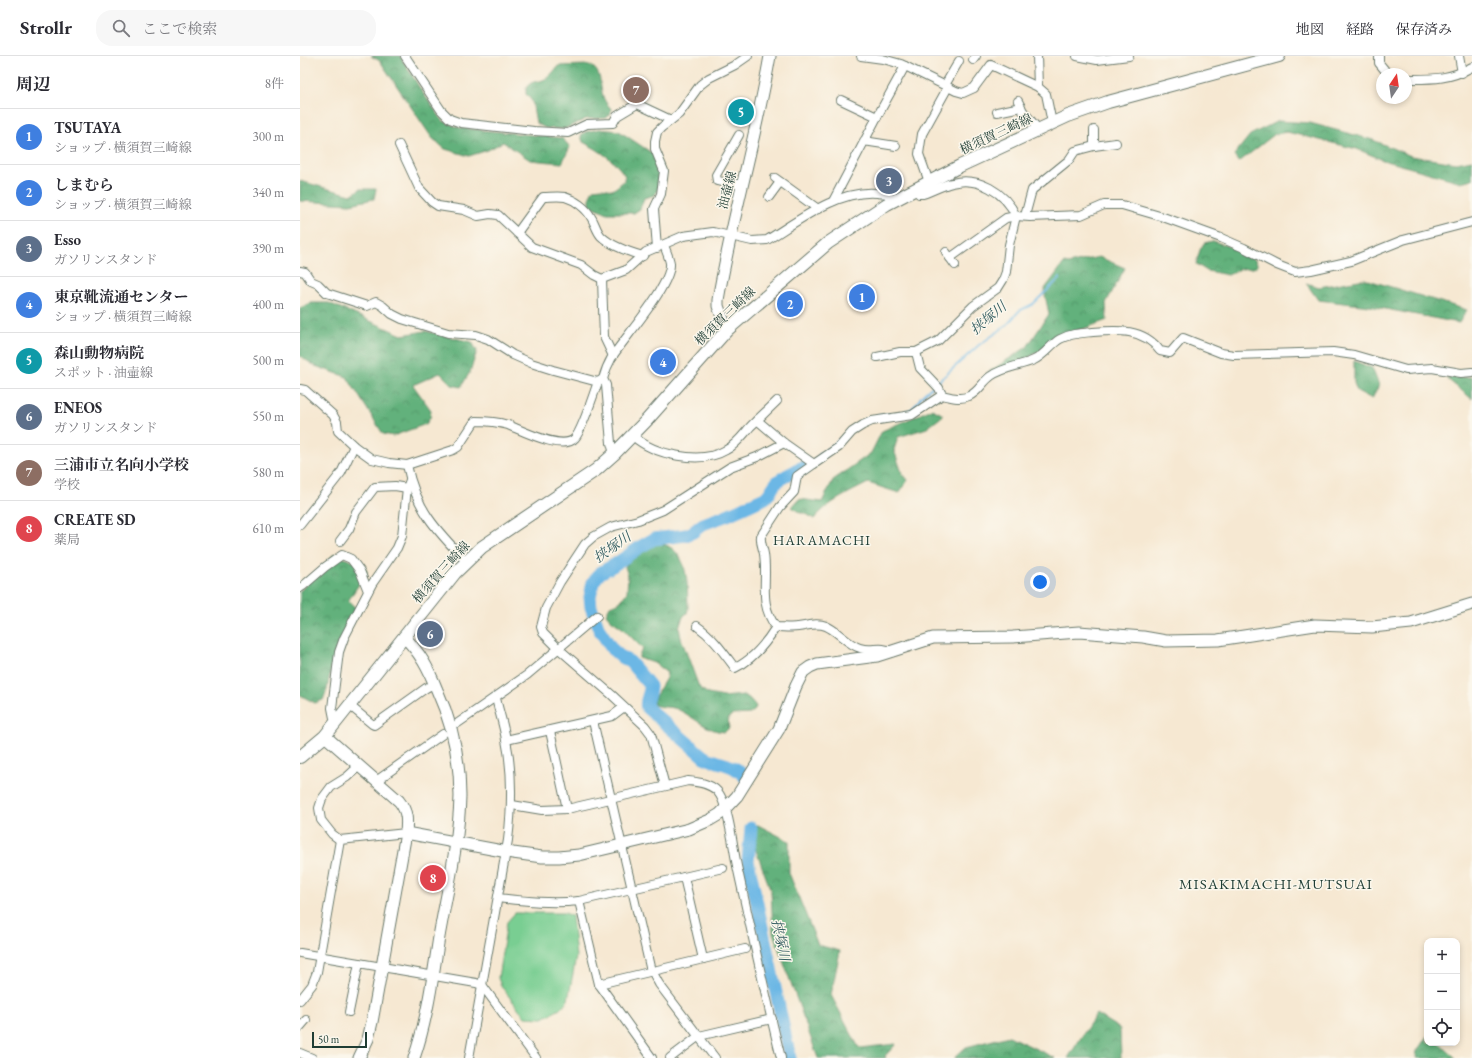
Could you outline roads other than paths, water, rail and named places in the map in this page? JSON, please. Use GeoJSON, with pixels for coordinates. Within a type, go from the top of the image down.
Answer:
{"type":"FeatureCollection","features":[{"type":"Feature","properties":{"kind":"main road","name":"横須賀三崎線"},"geometry":{"type":"LineString","coordinates":[[300,756],[325,736],[432,601],[466,561],[482,547],[596,470],[633,436],[727,330],[850,227],[915,189],[1068,116],[1108,102],[1279,56]]}},
{"type":"Feature","properties":{"kind":"street"},"geometry":{"type":"LineString","coordinates":[[405,56],[442,110],[450,119],[462,123],[534,131],[568,133],[586,124],[613,124],[617,116],[637,104],[671,120]]}},
{"type":"Feature","properties":{"kind":"street"},"geometry":{"type":"LineString","coordinates":[[300,389],[305,390],[333,415],[337,422],[338,431],[354,446],[372,459],[389,463],[407,465],[453,450],[458,447],[475,420],[506,424],[547,441],[571,441],[575,438],[580,428],[600,380],[612,356],[650,306],[666,278],[670,263],[660,247],[654,209],[661,194],[664,171],[655,148],[657,132],[679,114],[700,85],[709,78],[735,65],[748,56]]}},
{"type":"Feature","properties":{"kind":"street","name":"油壷線"},"geometry":{"type":"LineString","coordinates":[[727,330],[720,312],[718,300],[730,235],[743,186],[770,56]]}},
{"type":"Feature","properties":{"kind":"street"},"geometry":{"type":"LineString","coordinates":[[861,56],[884,59],[914,69],[963,93],[974,88],[991,64],[1038,87],[1046,94],[1052,123]]}},
{"type":"Feature","properties":{"kind":"street"},"geometry":{"type":"LineString","coordinates":[[1037,56],[1038,87]]}},
{"type":"Feature","properties":{"kind":"street"},"geometry":{"type":"LineString","coordinates":[[1077,56],[1098,60],[1129,56]]}},
{"type":"Feature","properties":{"kind":"street"},"geometry":{"type":"LineString","coordinates":[[1379,56],[1379,63],[1383,68]]}},
{"type":"Feature","properties":{"kind":"street"},"geometry":{"type":"LineString","coordinates":[[1459,56],[1462,73]]}},
{"type":"Feature","properties":{"kind":"street"},"geometry":{"type":"LineString","coordinates":[[929,182],[919,154],[922,134],[959,61]]}},
{"type":"Feature","properties":{"kind":"street"},"geometry":{"type":"LineString","coordinates":[[833,201],[876,116],[905,66]]}},
{"type":"Feature","properties":{"kind":"street"},"geometry":{"type":"LineString","coordinates":[[1412,79],[1440,79],[1462,73],[1472,67]]}},
{"type":"Feature","properties":{"kind":"street"},"geometry":{"type":"LineString","coordinates":[[841,100],[876,116]]}},
{"type":"Feature","properties":{"kind":"street"},"geometry":{"type":"LineString","coordinates":[[1002,103],[995,114],[1020,104],[1038,129]]}},
{"type":"Feature","properties":{"kind":"street"},"geometry":{"type":"LineString","coordinates":[[1094,130],[1094,146]]}},
{"type":"Feature","properties":{"kind":"street"},"geometry":{"type":"LineString","coordinates":[[739,135],[716,175],[717,180],[743,186]]}},
{"type":"Feature","properties":{"kind":"street"},"geometry":{"type":"LineString","coordinates":[[864,141],[896,146]]}},
{"type":"Feature","properties":{"kind":"street"},"geometry":{"type":"LineString","coordinates":[[1025,216],[1032,190],[1068,160],[1075,151],[1094,146],[1116,143]]}},
{"type":"Feature","properties":{"kind":"street"},"geometry":{"type":"LineString","coordinates":[[399,145],[419,188],[432,202],[438,206],[464,210],[478,216],[490,214],[498,215],[532,247],[581,265],[602,279],[626,270],[643,256],[683,236],[707,231],[721,232],[752,241],[767,240],[833,201],[858,193],[887,194],[893,201]]}},
{"type":"Feature","properties":{"kind":"street"},"geometry":{"type":"LineString","coordinates":[[769,197],[777,180],[818,209]]}},
{"type":"Feature","properties":{"kind":"street"},"geometry":{"type":"LineString","coordinates":[[877,357],[900,352],[916,352],[938,342],[973,306],[998,288],[1006,272],[1009,245],[1016,216],[1006,200],[989,187],[982,184],[956,182],[923,194],[919,194],[915,189]]}},
{"type":"Feature","properties":{"kind":"street"},"geometry":{"type":"LineString","coordinates":[[517,233],[543,197],[564,197],[576,202],[588,211],[596,229],[602,237],[613,244],[643,256]]}},
{"type":"Feature","properties":{"kind":"street"},"geometry":{"type":"LineString","coordinates":[[950,259],[1006,218],[1016,216],[1030,217],[1081,215],[1104,205],[1122,205],[1163,216],[1221,238],[1295,272],[1351,261],[1403,240],[1472,222]]}},
{"type":"Feature","properties":{"kind":"street"},"geometry":{"type":"LineString","coordinates":[[300,271],[305,272],[311,281],[318,284],[327,293],[336,297],[367,306],[376,302],[392,314],[402,319],[448,333],[476,335],[488,339],[513,355],[531,363],[553,370],[600,380],[606,385],[611,443],[614,454]]}},
{"type":"Feature","properties":{"kind":"street"},"geometry":{"type":"LineString","coordinates":[[602,279],[604,337],[612,356]]}},
{"type":"Feature","properties":{"kind":"street"},"geometry":{"type":"LineString","coordinates":[[893,652],[885,648],[860,648],[834,630],[818,624],[797,627],[776,626],[766,608],[764,599],[764,555],[761,536],[780,507],[794,492],[797,476],[838,447],[852,432],[863,424],[872,421],[912,415],[942,395],[961,398],[969,396],[977,391],[990,376],[1002,370],[1042,356],[1059,340],[1066,336],[1078,333],[1117,330],[1136,333],[1155,344],[1160,351],[1170,353],[1183,338],[1221,353],[1234,355],[1333,352],[1354,355],[1406,370],[1432,368],[1461,373],[1472,372]]}},
{"type":"Feature","properties":{"kind":"street"},"geometry":{"type":"LineString","coordinates":[[916,352],[920,368],[939,388],[942,395]]}},
{"type":"Feature","properties":{"kind":"street"},"geometry":{"type":"LineString","coordinates":[[633,436],[647,445],[682,457],[716,454],[726,450],[734,444],[777,401]]}},
{"type":"Feature","properties":{"kind":"street"},"geometry":{"type":"LineString","coordinates":[[757,420],[814,464]]}},
{"type":"Feature","properties":{"kind":"street"},"geometry":{"type":"LineString","coordinates":[[665,786],[651,734],[645,726],[543,633],[541,627],[546,608],[560,582],[585,544],[593,537],[611,527],[638,520],[663,510],[730,467],[757,457],[784,442]]}},
{"type":"Feature","properties":{"kind":"street"},"geometry":{"type":"LineString","coordinates":[[300,525],[341,473],[354,446]]}},
{"type":"Feature","properties":{"kind":"street"},"geometry":{"type":"LineString","coordinates":[[335,723],[332,708],[339,652],[344,638],[368,591],[396,548],[402,536],[408,484],[407,465]]}},
{"type":"Feature","properties":{"kind":"street"},"geometry":{"type":"LineString","coordinates":[[408,484],[425,514],[443,537],[466,561]]}},
{"type":"Feature","properties":{"kind":"street"},"geometry":{"type":"LineString","coordinates":[[340,541],[349,529],[356,512],[375,487],[408,484]]}},
{"type":"Feature","properties":{"kind":"street"},"geometry":{"type":"LineString","coordinates":[[300,588],[342,555],[351,559],[360,571],[368,591]]}},
{"type":"Feature","properties":{"kind":"street"},"geometry":{"type":"LineString","coordinates":[[359,766],[347,777],[331,786],[322,799],[319,808],[320,820],[332,834],[340,840],[406,834],[532,856],[559,857],[579,855],[689,829],[710,820],[726,809],[746,783],[779,729],[803,672],[817,664],[878,656],[933,638],[1013,637],[1079,632],[1143,636],[1166,641],[1218,640],[1315,624],[1372,627],[1411,623],[1472,604]]}},
{"type":"Feature","properties":{"kind":"street"},"geometry":{"type":"LineString","coordinates":[[458,723],[527,675],[595,618]]}},
{"type":"Feature","properties":{"kind":"street"},"geometry":{"type":"LineString","coordinates":[[697,626],[712,638],[735,668],[745,663],[751,657],[776,626]]}},
{"type":"Feature","properties":{"kind":"street"},"geometry":{"type":"LineString","coordinates":[[404,637],[420,654],[448,718],[458,764],[460,796],[455,842],[432,976],[421,1034],[414,1058]]}},
{"type":"Feature","properties":{"kind":"street"},"geometry":{"type":"LineString","coordinates":[[349,705],[372,724],[374,724],[434,684]]}},
{"type":"Feature","properties":{"kind":"street"},"geometry":{"type":"LineString","coordinates":[[469,1058],[506,851],[512,804],[506,740],[496,698]]}},
{"type":"Feature","properties":{"kind":"street"},"geometry":{"type":"LineString","coordinates":[[506,740],[612,716],[624,707]]}},
{"type":"Feature","properties":{"kind":"street"},"geometry":{"type":"LineString","coordinates":[[593,721],[652,971],[659,984],[716,1058]]}},
{"type":"Feature","properties":{"kind":"street"},"geometry":{"type":"LineString","coordinates":[[550,731],[567,809]]}},
{"type":"Feature","properties":{"kind":"street"},"geometry":{"type":"LineString","coordinates":[[376,781],[442,734]]}},
{"type":"Feature","properties":{"kind":"street"},"geometry":{"type":"LineString","coordinates":[[325,736],[403,806],[407,816],[406,834],[372,1022],[368,1039],[359,1058]]}},
{"type":"Feature","properties":{"kind":"street"},"geometry":{"type":"LineString","coordinates":[[512,804],[542,810],[567,809],[688,781],[708,785],[715,789],[720,794],[726,809],[781,1058]]}},
{"type":"Feature","properties":{"kind":"street"},"geometry":{"type":"LineString","coordinates":[[300,1000],[312,985],[317,972],[340,840]]}},
{"type":"Feature","properties":{"kind":"street"},"geometry":{"type":"LineString","coordinates":[[498,898],[558,903],[579,901],[723,868]]}},
{"type":"Feature","properties":{"kind":"street"},"geometry":{"type":"LineString","coordinates":[[684,877],[703,959]]}},
{"type":"Feature","properties":{"kind":"street"},"geometry":{"type":"LineString","coordinates":[[579,901],[599,984],[652,1058]]}},
{"type":"Feature","properties":{"kind":"street"},"geometry":{"type":"LineString","coordinates":[[599,984],[745,950]]}},
{"type":"Feature","properties":{"kind":"street"},"geometry":{"type":"LineString","coordinates":[[300,953],[482,986],[536,1058]]}},
{"type":"Feature","properties":{"kind":"street"},"geometry":{"type":"LineString","coordinates":[[349,1012],[358,963]]}},
{"type":"Feature","properties":{"kind":"street"},"geometry":{"type":"LineString","coordinates":[[670,1058],[700,1036],[772,1019]]}},
{"type":"Feature","properties":{"kind":"street"},"geometry":{"type":"LineString","coordinates":[[300,1027],[306,1020]]}},
{"type":"Feature","properties":{"kind":"street"},"geometry":{"type":"LineString","coordinates":[[300,1053],[312,1058]]}},
{"type":"Feature","properties":{"kind":"waterway","name":"挟塚川"},"geometry":{"type":"LineString","coordinates":[[938,382],[979,345],[1006,326],[1019,311],[1033,304],[1060,278]]}},
{"type":"Feature","properties":{"kind":"waterway","name":"挟塚川"},"geometry":{"type":"LineString","coordinates":[[904,412],[913,408],[922,396],[933,386]]}},
{"type":"Feature","properties":{"kind":"waterway","name":"挟塚川"},"geometry":{"type":"LineString","coordinates":[[853,427],[867,418],[890,414]]}},
{"type":"Feature","properties":{"kind":"waterway","name":"挟塚川"},"geometry":{"type":"LineString","coordinates":[[819,455],[844,435]]}},
{"type":"Feature","properties":{"kind":"waterway","name":"挟塚川"},"geometry":{"type":"LineString","coordinates":[[745,777],[741,772],[731,766],[704,757],[647,708],[646,702],[650,692],[650,686],[630,662],[621,657],[612,649],[599,629],[591,607],[590,597],[593,582],[600,573],[640,547],[654,539],[686,535],[693,532],[703,524],[765,498],[777,482],[803,467]]}},
{"type":"Feature","properties":{"kind":"waterway","name":"挟塚川"},"geometry":{"type":"LineString","coordinates":[[751,828],[748,861],[790,1058]]}},
{"type":"Feature","properties":{"kind":"place","name":"三浦市立名向小学校"},"geometry":{"type":"Point","coordinates":[636,90]}},
{"type":"Feature","properties":{"kind":"place","name":"森山動物病院"},"geometry":{"type":"Point","coordinates":[741,112]}},
{"type":"Feature","properties":{"kind":"place","name":"Esso"},"geometry":{"type":"Point","coordinates":[889,181]}},
{"type":"Feature","properties":{"kind":"place","name":"TSUTAYA"},"geometry":{"type":"Point","coordinates":[862,297]}},
{"type":"Feature","properties":{"kind":"place","name":"しまむら"},"geometry":{"type":"Point","coordinates":[790,304]}},
{"type":"Feature","properties":{"kind":"place","name":"東京靴流通センター"},"geometry":{"type":"Point","coordinates":[663,362]}},
{"type":"Feature","properties":{"kind":"place","name":"ENEOS"},"geometry":{"type":"Point","coordinates":[430,634]}},
{"type":"Feature","properties":{"kind":"place","name":"CREATE SD"},"geometry":{"type":"Point","coordinates":[433,878]}},
{"type":"Feature","properties":{"kind":"district","name":"HARAMACHI"},"geometry":{"type":"Point","coordinates":[822,540]}},
{"type":"Feature","properties":{"kind":"district","name":"MISAKIMACHI-MUTSUAI"},"geometry":{"type":"Point","coordinates":[1276,883]}}]}
